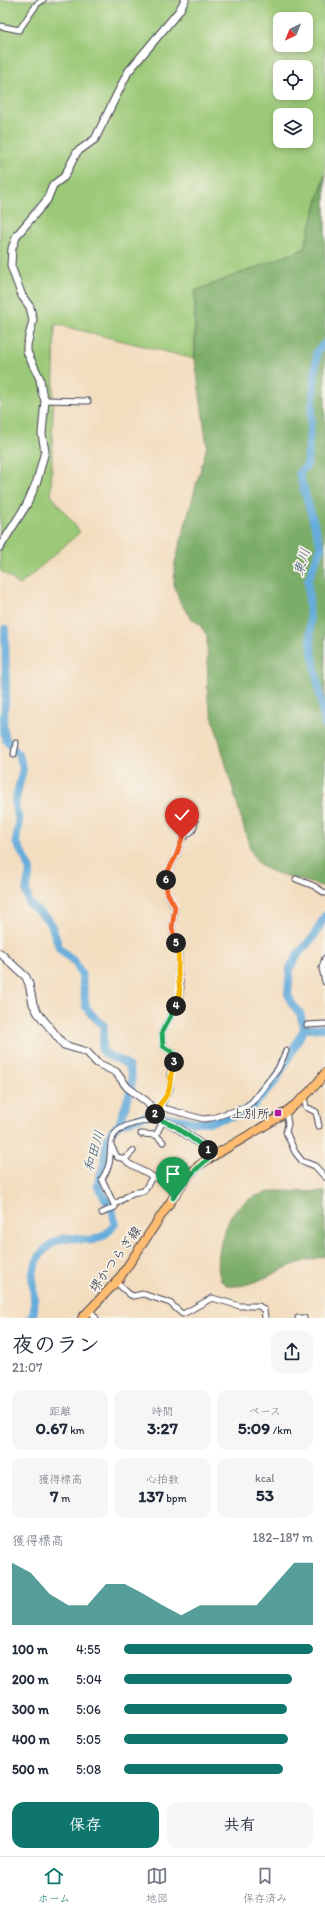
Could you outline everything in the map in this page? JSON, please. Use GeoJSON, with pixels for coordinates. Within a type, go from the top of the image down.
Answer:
{"type":"FeatureCollection","features":[{"type":"Feature","properties":{"kind":"main road","name":"堺かつらぎ線"},"geometry":{"type":"LineString","coordinates":[[82,1318],[116,1282],[178,1190],[198,1166],[212,1156],[257,1131],[286,1111],[304,1097],[325,1073]]}},
{"type":"Feature","properties":{"kind":"street"},"geometry":{"type":"LineString","coordinates":[[0,26],[18,30],[37,4],[43,0]]}},
{"type":"Feature","properties":{"kind":"street"},"geometry":{"type":"LineString","coordinates":[[0,547],[27,504],[44,458],[45,451],[42,434],[44,400],[40,379],[27,352],[27,345],[33,320],[30,307],[22,296],[11,266],[12,248],[17,235],[47,200],[53,185],[64,177],[77,152],[96,139],[128,72],[178,11],[185,0]]}},
{"type":"Feature","properties":{"kind":"street"},"geometry":{"type":"LineString","coordinates":[[44,400],[88,400]]}},
{"type":"Feature","properties":{"kind":"street"},"geometry":{"type":"LineString","coordinates":[[14,754],[16,743]]}},
{"type":"Feature","properties":{"kind":"street"},"geometry":{"type":"LineString","coordinates":[[160,1107],[159,1105],[169,1094],[170,1074],[176,1055],[163,1046],[162,1032],[179,1000],[181,987],[178,971],[179,954],[172,928],[175,910],[165,883],[168,871],[176,856],[182,839],[193,830],[195,822]]}},
{"type":"Feature","properties":{"kind":"street"},"geometry":{"type":"LineString","coordinates":[[296,879],[314,886],[325,893]]}},
{"type":"Feature","properties":{"kind":"street"},"geometry":{"type":"LineString","coordinates":[[0,953],[26,977],[33,1004],[38,1013],[64,1045],[87,1052],[97,1063],[116,1072],[126,1087],[143,1098],[152,1108],[159,1119],[156,1135]]}},
{"type":"Feature","properties":{"kind":"street"},"geometry":{"type":"LineString","coordinates":[[325,958],[322,968],[325,982]]}},
{"type":"Feature","properties":{"kind":"street"},"geometry":{"type":"LineString","coordinates":[[307,1025],[325,1024]]}},
{"type":"Feature","properties":{"kind":"street"},"geometry":{"type":"LineString","coordinates":[[152,1108],[160,1107],[203,1119],[212,1118],[244,1108],[252,1102],[271,1076],[278,1070],[286,1051]]}},
{"type":"Feature","properties":{"kind":"street"},"geometry":{"type":"LineString","coordinates":[[304,1097],[306,1107],[316,1112],[318,1126]]}},
{"type":"Feature","properties":{"kind":"street"},"geometry":{"type":"LineString","coordinates":[[286,1111],[288,1124],[286,1132],[295,1152],[306,1164],[316,1166],[325,1177]]}},
{"type":"Feature","properties":{"kind":"street"},"geometry":{"type":"LineString","coordinates":[[114,1205],[102,1179],[110,1164],[112,1138],[119,1130],[140,1122],[159,1119],[175,1126],[203,1146],[212,1156]]}},
{"type":"Feature","properties":{"kind":"street"},"geometry":{"type":"LineString","coordinates":[[141,1134],[156,1135],[164,1142]]}},
{"type":"Feature","properties":{"kind":"street"},"geometry":{"type":"LineString","coordinates":[[111,1144],[117,1157],[125,1159],[135,1168],[178,1190]]}},
{"type":"Feature","properties":{"kind":"street"},"geometry":{"type":"LineString","coordinates":[[125,1159],[133,1151]]}},
{"type":"Feature","properties":{"kind":"street"},"geometry":{"type":"LineString","coordinates":[[102,1213],[115,1207],[114,1205],[132,1193],[144,1191],[150,1179],[153,1177]]}},
{"type":"Feature","properties":{"kind":"street"},"geometry":{"type":"LineString","coordinates":[[116,1282],[133,1296],[143,1294],[170,1303],[183,1314],[212,1298],[240,1306],[259,1306],[264,1310],[265,1318]]}},
{"type":"Feature","properties":{"kind":"street"},"geometry":{"type":"LineString","coordinates":[[90,1310],[96,1318]]}},
{"type":"Feature","properties":{"kind":"street"},"geometry":{"type":"LineString","coordinates":[[298,1318],[304,1318]]}},
{"type":"Feature","properties":{"kind":"green space"},"geometry":{"type":"Polygon","coordinates":[[[0,0],[325,0],[325,175],[304,249],[195,291],[195,359],[55,324],[51,495],[80,532],[20,585],[0,570],[0,0]]]}},
{"type":"Feature","properties":{"kind":"green space"},"geometry":{"type":"Polygon","coordinates":[[[325,175],[325,887],[270,871],[258,863],[250,849],[208,701],[207,635],[199,624],[190,617],[180,602],[174,584],[175,562],[207,446],[195,359],[195,291],[304,249],[325,175]]]}},
{"type":"Feature","properties":{"kind":"green space"},"geometry":{"type":"Polygon","coordinates":[[[275,1191],[325,1192],[325,1256],[288,1267],[248,1284],[232,1286],[224,1283],[220,1276],[218,1266],[221,1241],[229,1219],[243,1204],[257,1196],[275,1191]]]}},
{"type":"Feature","properties":{"kind":"waterway","name":"東川"},"geometry":{"type":"LineString","coordinates":[[325,343],[317,351],[307,465],[299,473],[321,547],[308,580],[311,645],[325,725]]}},
{"type":"Feature","properties":{"kind":"waterway"},"geometry":{"type":"LineString","coordinates":[[5,629],[6,691],[3,727],[6,740],[19,755],[23,769],[15,803],[19,821],[16,842],[27,862],[30,871],[26,891],[29,903],[50,922],[60,949],[75,962],[82,976],[86,1007],[104,1026],[102,1050],[107,1055],[125,1063],[130,1069],[132,1076],[130,1092],[119,1124]]}},
{"type":"Feature","properties":{"kind":"waterway","name":"和田川"},"geometry":{"type":"LineString","coordinates":[[32,1318],[34,1311],[33,1277],[36,1263],[41,1254],[58,1240],[72,1238],[93,1240],[100,1238],[115,1224],[113,1212],[97,1185],[104,1165],[107,1139],[111,1132],[119,1124],[152,1114],[194,1122],[210,1122],[236,1115],[253,1106],[275,1082],[304,1029],[300,1013],[292,1004],[288,994],[290,968],[298,954],[314,936],[325,916]]}},
{"type":"Feature","properties":{"kind":"waterway"},"geometry":{"type":"LineString","coordinates":[[304,1029],[325,1028]]}},
{"type":"Feature","properties":{"kind":"place","name":"上別所"},"geometry":{"type":"Point","coordinates":[278,1113]}},
{"type":"Feature","properties":{"kind":"route"},"geometry":{"type":"LineString","coordinates":[[173,1198],[187,1177],[198,1166],[212,1156],[203,1146],[175,1126],[159,1119],[152,1108],[160,1107],[159,1105],[169,1094],[169,1078],[176,1055],[164,1048],[162,1032],[179,1000],[181,987],[178,971],[179,954],[172,928],[175,907],[167,892],[165,883],[168,871],[176,856],[182,839]]}}]}
